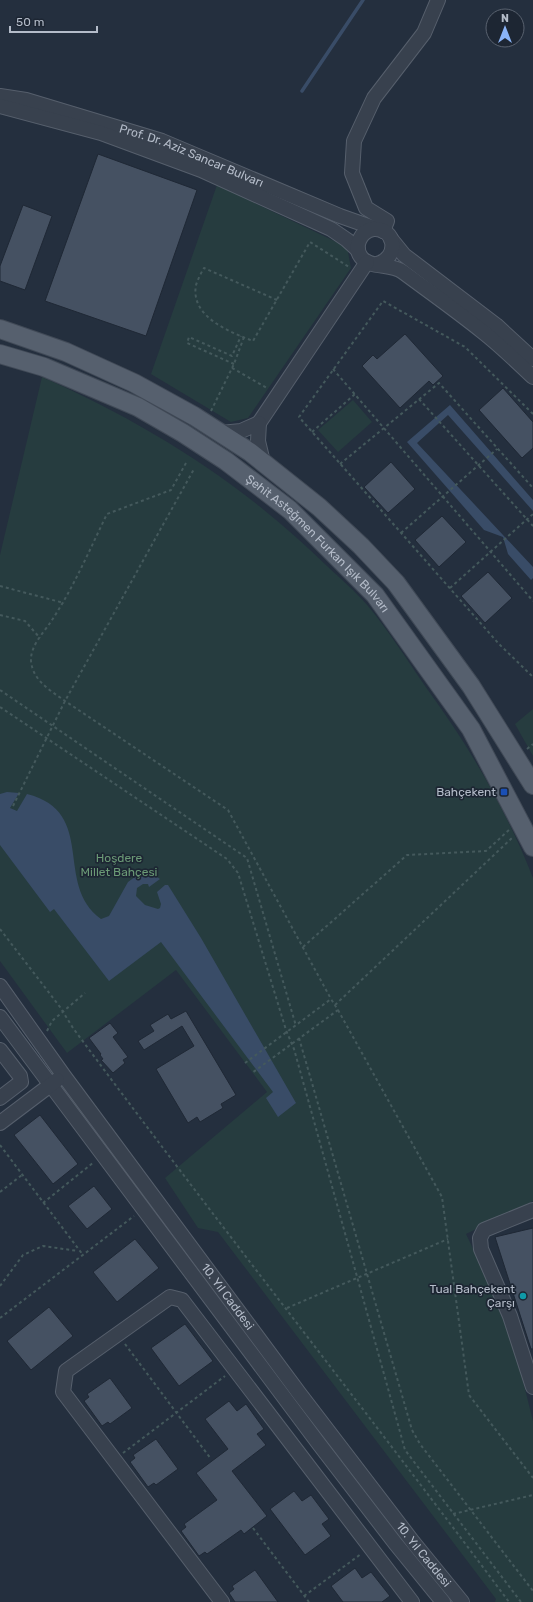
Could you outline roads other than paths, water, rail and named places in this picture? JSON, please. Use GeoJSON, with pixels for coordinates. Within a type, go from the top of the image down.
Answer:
{"type":"FeatureCollection","features":[{"type":"Feature","properties":{"kind":"main road","name":"Şehit Asteğmen Furkan Işık Bulvarı"},"geometry":{"type":"LineString","coordinates":[[0,329],[66,352],[134,382],[221,433],[263,462],[319,507],[361,546],[396,583],[471,686],[533,785]]}},
{"type":"Feature","properties":{"kind":"main road","name":"Şehit Asteğmen Furkan Işık Bulvarı"},"geometry":{"type":"LineString","coordinates":[[0,354],[44,367],[138,407],[214,453],[290,510],[375,595],[471,729],[519,833],[533,847]]}},
{"type":"Feature","properties":{"kind":"street"},"geometry":{"type":"LineString","coordinates":[[384,233],[387,221],[366,208],[352,173],[354,141],[374,98],[424,33],[438,0]]}},
{"type":"Feature","properties":{"kind":"street","name":"Prof. Dr. Aziz Sancar Bulvarı"},"geometry":{"type":"LineString","coordinates":[[0,96],[26,100],[162,141],[384,233]]}},
{"type":"Feature","properties":{"kind":"street","name":"Prof. Dr. Aziz Sancar Bulvarı"},"geometry":{"type":"LineString","coordinates":[[0,106],[101,133],[201,170],[331,229],[348,240],[358,250]]}},
{"type":"Feature","properties":{"kind":"street"},"geometry":{"type":"LineString","coordinates":[[533,359],[496,324],[404,255],[384,233],[371,229],[361,236],[358,241],[358,250],[368,266],[400,270],[484,333],[533,377]]}},
{"type":"Feature","properties":{"kind":"street"},"geometry":{"type":"LineString","coordinates":[[221,433],[241,431],[259,422],[368,266],[388,259],[391,255],[393,244],[384,233]]}},
{"type":"Feature","properties":{"kind":"street"},"geometry":{"type":"LineString","coordinates":[[259,422],[258,441],[263,462]]}},
{"type":"Feature","properties":{"kind":"street","name":"10. Yıl Caddesi"},"geometry":{"type":"LineString","coordinates":[[0,986],[64,1076],[303,1398],[413,1542],[462,1602]]}},
{"type":"Feature","properties":{"kind":"street","name":"10. Yıl Caddesi"},"geometry":{"type":"LineString","coordinates":[[0,1017],[102,1155],[135,1203],[395,1544],[443,1602]]}},
{"type":"Feature","properties":{"kind":"street"},"geometry":{"type":"LineString","coordinates":[[0,1050],[20,1076],[21,1082],[0,1098]]}},
{"type":"Feature","properties":{"kind":"street"},"geometry":{"type":"LineString","coordinates":[[0,1123],[64,1076]]}},
{"type":"Feature","properties":{"kind":"street"},"geometry":{"type":"LineString","coordinates":[[135,1203],[151,1193]]}},
{"type":"Feature","properties":{"kind":"street"},"geometry":{"type":"LineString","coordinates":[[533,1210],[484,1230],[480,1238],[481,1250],[510,1316],[533,1387]]}},
{"type":"Feature","properties":{"kind":"street"},"geometry":{"type":"LineString","coordinates":[[222,1602],[63,1392],[66,1371],[170,1297],[182,1300],[412,1602]]}},
{"type":"Feature","properties":{"kind":"street"},"geometry":{"type":"LineString","coordinates":[[303,1458],[318,1444]]}},
{"type":"Feature","properties":{"kind":"water"},"geometry":{"type":"Polygon","coordinates":[[[450,405],[533,500],[533,511],[448,415],[417,443],[533,567],[533,578],[531,580],[508,554],[503,537],[484,530],[407,442],[450,405]]]}},
{"type":"Feature","properties":{"kind":"water"},"geometry":{"type":"Polygon","coordinates":[[[7,792],[19,793],[10,808],[17,811],[27,794],[49,803],[62,816],[69,832],[79,887],[87,904],[101,919],[109,916],[128,882],[140,873],[154,875],[160,879],[149,887],[148,884],[143,884],[137,888],[136,896],[145,905],[158,909],[160,908],[161,904],[157,892],[165,885],[168,885],[201,938],[296,1103],[278,1117],[266,1098],[273,1092],[161,942],[109,981],[54,909],[50,912],[0,845],[0,794],[7,792]]]}},
{"type":"Feature","properties":{"kind":"waterway"},"geometry":{"type":"LineString","coordinates":[[302,91],[363,0]]}},
{"type":"Feature","properties":{"kind":"place","name":"Bahçekent"},"geometry":{"type":"Point","coordinates":[504,792]}},
{"type":"Feature","properties":{"kind":"place","name":"Tual Bahçekent Çarşı"},"geometry":{"type":"Point","coordinates":[523,1296]}},
{"type":"Feature","properties":{"kind":"park label","name":"Hoşdere Millet Bahçesi"},"geometry":{"type":"Point","coordinates":[119,865]}}]}
